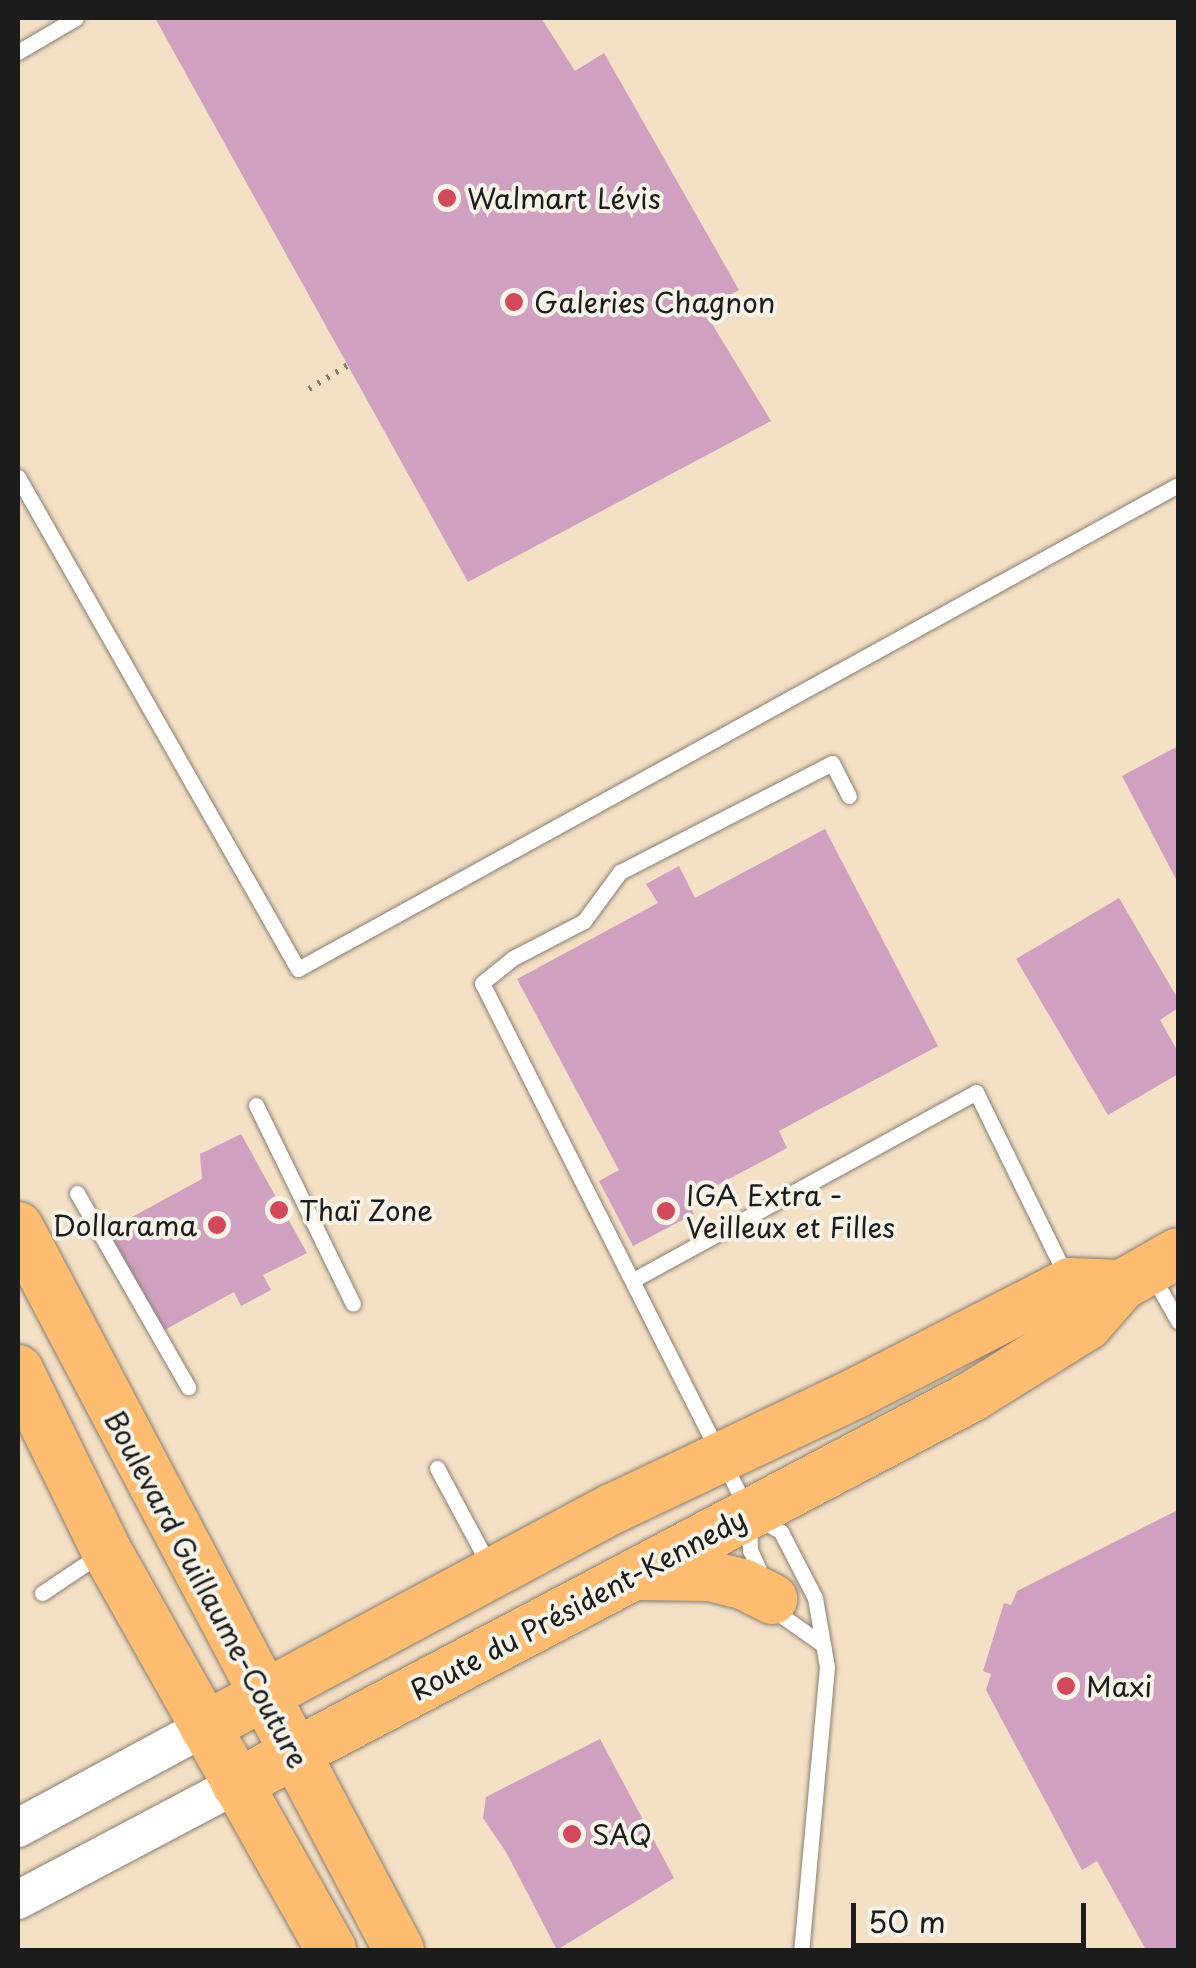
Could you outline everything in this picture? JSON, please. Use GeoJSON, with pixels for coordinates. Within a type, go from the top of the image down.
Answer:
{"type":"FeatureCollection","features":[{"type":"Feature","properties":{"kind":"main road","name":"Boulevard Guillaume-Couture"},"geometry":{"type":"LineString","coordinates":[[18,1226],[399,1950]]}},
{"type":"Feature","properties":{"kind":"main road"},"geometry":{"type":"LineString","coordinates":[[205,1726],[493,1573],[1070,1284],[1150,1269]]}},
{"type":"Feature","properties":{"kind":"main road","name":"Route du Président-Kennedy"},"geometry":{"type":"LineString","coordinates":[[238,1784],[970,1397],[1086,1324],[1150,1269]]}},
{"type":"Feature","properties":{"kind":"main road"},"geometry":{"type":"LineString","coordinates":[[18,1370],[106,1550],[331,1950]]}},
{"type":"Feature","properties":{"kind":"main road"},"geometry":{"type":"LineString","coordinates":[[630,1575],[710,1576],[743,1584],[772,1599]]}},
{"type":"Feature","properties":{"kind":"street"},"geometry":{"type":"LineString","coordinates":[[19,1823],[205,1726]]}},
{"type":"Feature","properties":{"kind":"street","name":"Route du Président-Kennedy"},"geometry":{"type":"LineString","coordinates":[[18,1900],[238,1784]]}},
{"type":"Feature","properties":{"kind":"lane"},"geometry":{"type":"LineString","coordinates":[[18,52],[76,18]]}},
{"type":"Feature","properties":{"kind":"lane"},"geometry":{"type":"LineString","coordinates":[[18,477],[298,969],[1178,485]]}},
{"type":"Feature","properties":{"kind":"lane"},"geometry":{"type":"LineString","coordinates":[[822,1644],[778,1613],[750,1550],[749,1513],[665,1353],[634,1279],[482,983],[513,958],[584,921],[620,872],[796,782],[832,764],[849,796]]}},
{"type":"Feature","properties":{"kind":"lane"},"geometry":{"type":"LineString","coordinates":[[634,1279],[976,1092],[1070,1284]]}},
{"type":"Feature","properties":{"kind":"lane"},"geometry":{"type":"LineString","coordinates":[[256,1105],[353,1304]]}},
{"type":"Feature","properties":{"kind":"lane"},"geometry":{"type":"LineString","coordinates":[[77,1193],[188,1388]]}},
{"type":"Feature","properties":{"kind":"lane"},"geometry":{"type":"LineString","coordinates":[[1150,1269],[1178,1321]]}},
{"type":"Feature","properties":{"kind":"lane"},"geometry":{"type":"LineString","coordinates":[[437,1468],[493,1573]]}},
{"type":"Feature","properties":{"kind":"lane"},"geometry":{"type":"LineString","coordinates":[[749,1513],[781,1532],[790,1547],[814,1598],[827,1666],[801,1950]]}},
{"type":"Feature","properties":{"kind":"lane"},"geometry":{"type":"LineString","coordinates":[[42,1593],[106,1550]]}},
{"type":"Feature","properties":{"kind":"path"},"geometry":{"type":"LineString","coordinates":[[309,390],[348,365]]}},
{"type":"Feature","properties":{"kind":"building","name":"Galeries Chagnon"},"geometry":{"type":"Polygon","coordinates":[[[155,18],[541,18],[575,71],[604,53],[739,290],[703,309],[771,421],[468,582],[155,18]]]}},
{"type":"Feature","properties":{"kind":"building"},"geometry":{"type":"Polygon","coordinates":[[[1178,746],[1178,883],[1122,776],[1178,746]]]}},
{"type":"Feature","properties":{"kind":"building"},"geometry":{"type":"Polygon","coordinates":[[[825,829],[938,1046],[779,1131],[787,1148],[688,1201],[694,1214],[633,1246],[599,1181],[619,1170],[517,979],[658,903],[646,884],[679,866],[695,898],[825,829]]]}},
{"type":"Feature","properties":{"kind":"building"},"geometry":{"type":"Polygon","coordinates":[[[1119,898],[1178,999],[1178,1008],[1160,1020],[1178,1052],[1178,1074],[1108,1115],[1016,959],[1119,898]]]}},
{"type":"Feature","properties":{"kind":"building"},"geometry":{"type":"Polygon","coordinates":[[[241,1134],[307,1253],[263,1275],[271,1290],[241,1306],[234,1292],[161,1332],[108,1230],[202,1179],[200,1154],[241,1134]]]}},
{"type":"Feature","properties":{"kind":"building"},"geometry":{"type":"Polygon","coordinates":[[[1178,1510],[1178,1950],[1146,1950],[1097,1861],[1082,1870],[986,1690],[991,1674],[983,1671],[1004,1603],[1011,1605],[1017,1591],[1178,1510]]]}},
{"type":"Feature","properties":{"kind":"building","name":"SAQ"},"geometry":{"type":"Polygon","coordinates":[[[600,1739],[674,1878],[557,1950],[506,1852],[483,1818],[486,1797],[600,1739]]]}},
{"type":"Feature","properties":{"kind":"place","name":"Walmart Lévis"},"geometry":{"type":"Point","coordinates":[447,198]}},
{"type":"Feature","properties":{"kind":"place","name":"Galeries Chagnon"},"geometry":{"type":"Point","coordinates":[514,302]}},
{"type":"Feature","properties":{"kind":"place","name":"Thaï Zone"},"geometry":{"type":"Point","coordinates":[279,1210]}},
{"type":"Feature","properties":{"kind":"place","name":"IGA Extra - Veilleux et Filles"},"geometry":{"type":"Point","coordinates":[666,1211]}},
{"type":"Feature","properties":{"kind":"place","name":"Dollarama"},"geometry":{"type":"Point","coordinates":[217,1225]}},
{"type":"Feature","properties":{"kind":"place","name":"Maxi"},"geometry":{"type":"Point","coordinates":[1066,1686]}},
{"type":"Feature","properties":{"kind":"place","name":"SAQ"},"geometry":{"type":"Point","coordinates":[572,1834]}}]}
